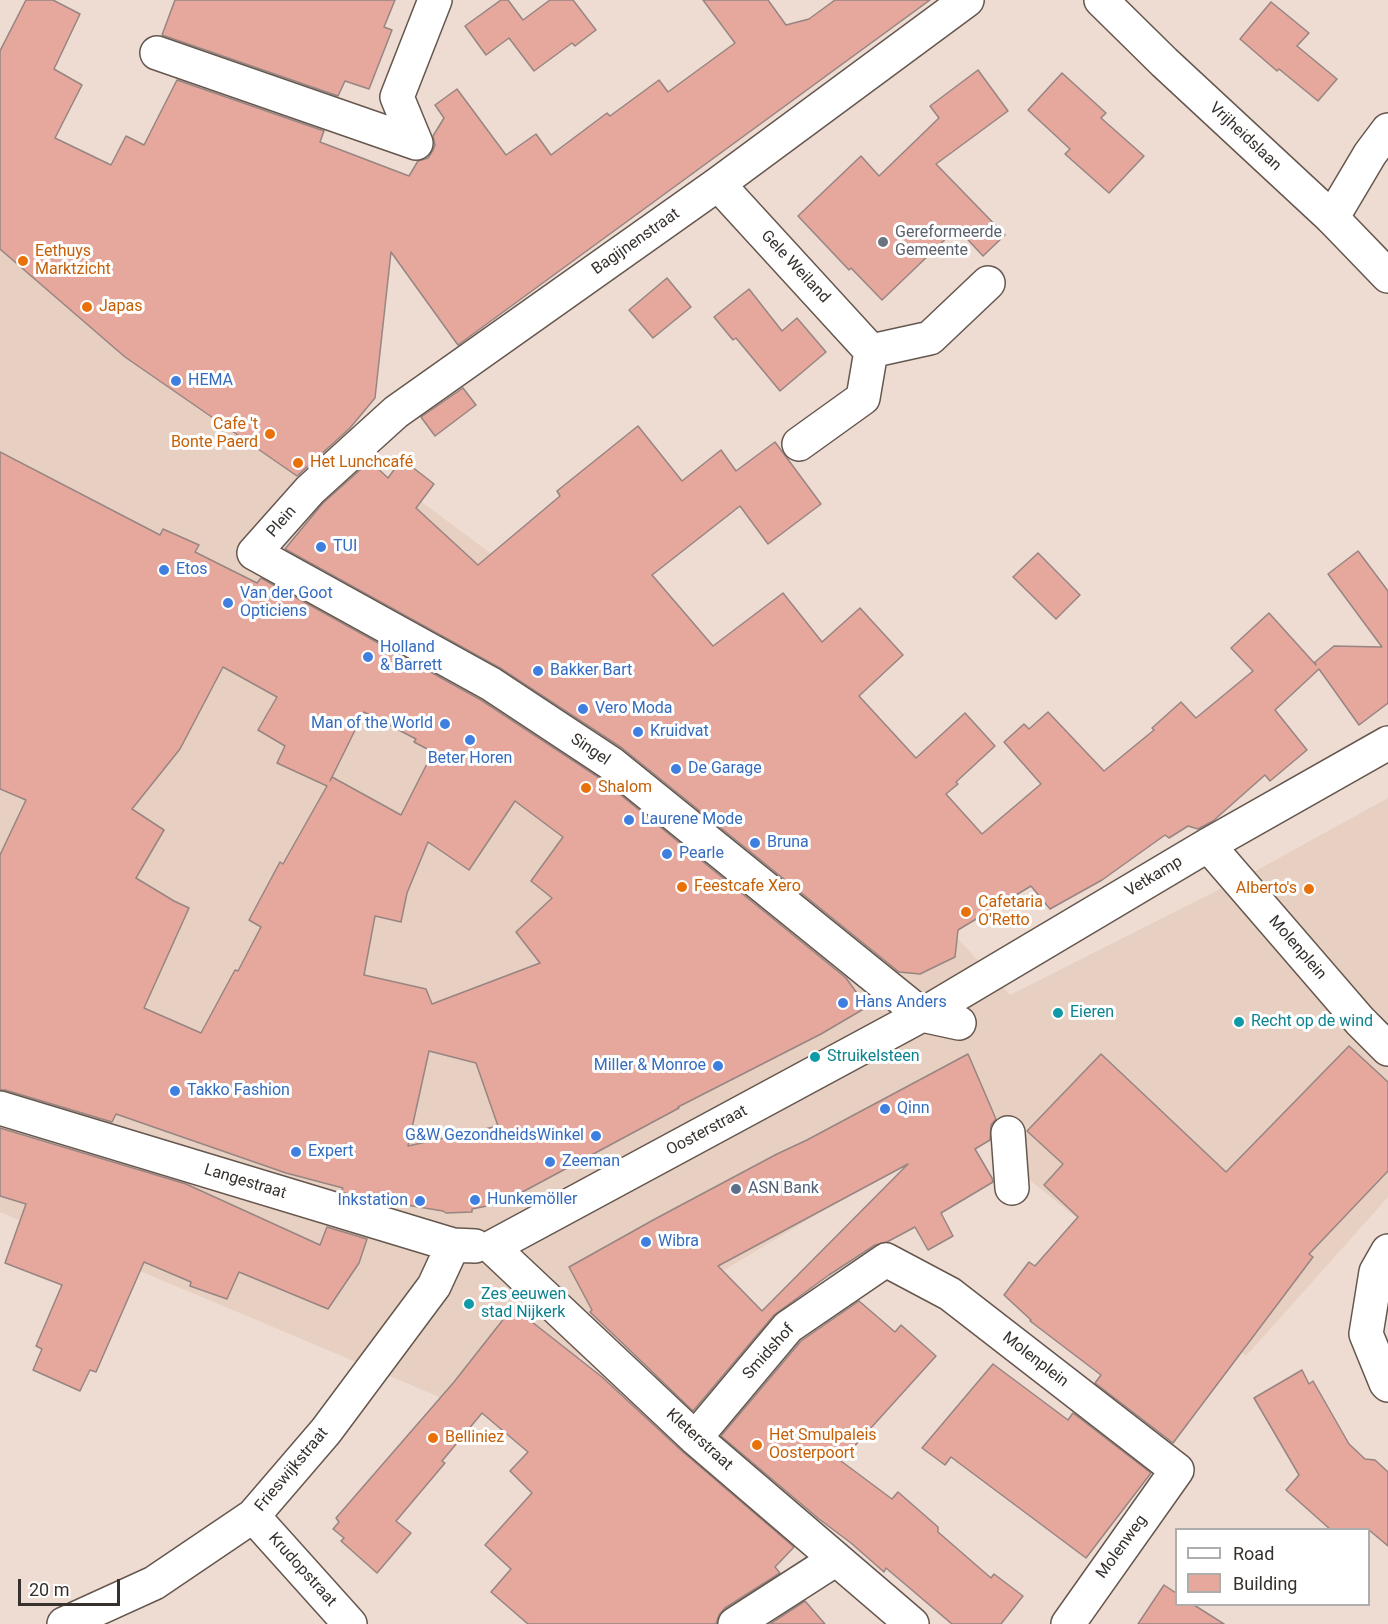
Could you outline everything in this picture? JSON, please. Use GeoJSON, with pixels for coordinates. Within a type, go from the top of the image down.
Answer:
{"type":"FeatureCollection","features":[{"type":"Feature","properties":{"kind":"street"},"geometry":{"type":"LineString","coordinates":[[157,53],[416,143],[398,97],[435,0]]}},
{"type":"Feature","properties":{"kind":"street","name":"Bagijnenstraat"},"geometry":{"type":"LineString","coordinates":[[310,490],[396,412],[718,184],[967,0]]}},
{"type":"Feature","properties":{"kind":"street","name":"Vrijheidslaan"},"geometry":{"type":"LineString","coordinates":[[1101,0],[1164,62],[1332,218],[1388,276]]}},
{"type":"Feature","properties":{"kind":"street"},"geometry":{"type":"LineString","coordinates":[[1332,218],[1370,154],[1388,130]]}},
{"type":"Feature","properties":{"kind":"street","name":"Gele Weiland"},"geometry":{"type":"LineString","coordinates":[[718,184],[872,351]]}},
{"type":"Feature","properties":{"kind":"street"},"geometry":{"type":"LineString","coordinates":[[799,444],[863,398],[872,351],[930,338],[988,283]]}},
{"type":"Feature","properties":{"kind":"street","name":"Plein"},"geometry":{"type":"LineString","coordinates":[[254,554],[310,490]]}},
{"type":"Feature","properties":{"kind":"street","name":"Singel"},"geometry":{"type":"LineString","coordinates":[[254,554],[491,684],[612,764],[922,1015]]}},
{"type":"Feature","properties":{"kind":"street","name":"Vetkamp"},"geometry":{"type":"LineString","coordinates":[[922,1015],[1208,845],[1388,743]]}},
{"type":"Feature","properties":{"kind":"street"},"geometry":{"type":"LineString","coordinates":[[1208,845],[1214,879]]}},
{"type":"Feature","properties":{"kind":"street","name":"Molenplein"},"geometry":{"type":"LineString","coordinates":[[1208,845],[1354,1031],[1388,1049]]}},
{"type":"Feature","properties":{"kind":"street"},"geometry":{"type":"LineString","coordinates":[[922,1015],[959,1023]]}},
{"type":"Feature","properties":{"kind":"street","name":"Oosterstraat"},"geometry":{"type":"LineString","coordinates":[[492,1247],[922,1015]]}},
{"type":"Feature","properties":{"kind":"street","name":"Langestraat"},"geometry":{"type":"LineString","coordinates":[[0,1108],[453,1245],[492,1247]]}},
{"type":"Feature","properties":{"kind":"street"},"geometry":{"type":"LineString","coordinates":[[1008,1133],[1012,1188]]}},
{"type":"Feature","properties":{"kind":"street","name":"Frieswijkstraat"},"geometry":{"type":"LineString","coordinates":[[64,1624],[154,1583],[253,1516],[326,1431],[379,1361],[434,1286],[453,1245]]}},
{"type":"Feature","properties":{"kind":"street","name":"Kleterstraat"},"geometry":{"type":"LineString","coordinates":[[492,1247],[695,1438],[912,1624]]}},
{"type":"Feature","properties":{"kind":"street"},"geometry":{"type":"LineString","coordinates":[[1388,1251],[1376,1272],[1366,1334],[1388,1385]]}},
{"type":"Feature","properties":{"kind":"street","name":"Molenplein"},"geometry":{"type":"LineString","coordinates":[[886,1260],[950,1294],[1177,1470]]}},
{"type":"Feature","properties":{"kind":"street","name":"Smidshof"},"geometry":{"type":"LineString","coordinates":[[695,1438],[788,1327],[886,1260]]}},
{"type":"Feature","properties":{"kind":"street","name":"Molenweg"},"geometry":{"type":"LineString","coordinates":[[1068,1624],[1177,1470]]}},
{"type":"Feature","properties":{"kind":"street","name":"Krudopstraat"},"geometry":{"type":"LineString","coordinates":[[253,1516],[350,1624]]}},
{"type":"Feature","properties":{"kind":"street"},"geometry":{"type":"LineString","coordinates":[[735,1624],[836,1559]]}},
{"type":"Feature","properties":{"kind":"shaded area"},"geometry":{"type":"Polygon","coordinates":[[[0,188],[846,818],[1010,995],[1250,874],[1388,798],[1388,1197],[1246,1356],[1026,1177],[993,1109],[482,1415],[0,1212],[0,188]]]}},
{"type":"Feature","properties":{"kind":"building"},"geometry":{"type":"Polygon","coordinates":[[[26,0],[53,0],[80,14],[54,69],[82,85],[55,138],[111,165],[126,136],[144,145],[177,80],[324,131],[320,142],[409,176],[418,161],[428,158],[435,145],[433,136],[444,118],[435,105],[457,89],[506,155],[536,134],[551,155],[607,113],[610,116],[659,80],[668,92],[735,43],[703,0],[768,0],[786,25],[809,19],[835,0],[930,0],[458,345],[391,252],[375,398],[350,428],[297,476],[125,357],[0,249],[0,51],[26,0]]]}},
{"type":"Feature","properties":{"kind":"building"},"geometry":{"type":"Polygon","coordinates":[[[175,0],[395,0],[384,27],[392,30],[369,89],[345,81],[338,96],[162,35],[175,0]]]}},
{"type":"Feature","properties":{"kind":"building"},"geometry":{"type":"Polygon","coordinates":[[[501,0],[508,0],[523,20],[550,0],[573,0],[596,30],[575,46],[572,43],[534,71],[509,38],[486,55],[465,26],[501,0]]]}},
{"type":"Feature","properties":{"kind":"building"},"geometry":{"type":"Polygon","coordinates":[[[1271,2],[1309,33],[1297,46],[1337,79],[1318,101],[1279,69],[1277,71],[1240,39],[1271,2]]]}},
{"type":"Feature","properties":{"kind":"building","name":"Gereformeerde Gemeente"},"geometry":{"type":"Polygon","coordinates":[[[978,70],[1008,111],[936,164],[1005,235],[983,256],[957,228],[882,300],[851,268],[849,270],[798,216],[861,156],[879,176],[939,118],[930,106],[978,70]]]}},
{"type":"Feature","properties":{"kind":"building"},"geometry":{"type":"Polygon","coordinates":[[[1062,73],[1106,113],[1101,118],[1144,156],[1109,193],[1065,154],[1070,149],[1028,110],[1062,73]]]}},
{"type":"Feature","properties":{"kind":"building"},"geometry":{"type":"Polygon","coordinates":[[[667,278],[691,307],[653,338],[629,310],[667,278]]]}},
{"type":"Feature","properties":{"kind":"building"},"geometry":{"type":"Polygon","coordinates":[[[749,289],[782,331],[797,318],[826,352],[780,391],[736,338],[733,340],[714,317],[749,289]]]}},
{"type":"Feature","properties":{"kind":"building"},"geometry":{"type":"Polygon","coordinates":[[[463,388],[476,405],[435,436],[421,417],[463,388]]]}},
{"type":"Feature","properties":{"kind":"building"},"geometry":{"type":"Polygon","coordinates":[[[638,426],[682,481],[721,450],[736,471],[775,442],[821,504],[768,544],[740,506],[652,575],[713,646],[783,593],[822,642],[860,608],[903,655],[859,696],[916,758],[965,713],[995,746],[946,794],[982,834],[1041,784],[1004,742],[1024,724],[1029,729],[1048,712],[1104,771],[1154,730],[1152,728],[1181,702],[1196,718],[1253,671],[1231,648],[1269,613],[1316,665],[1315,662],[1334,646],[1382,647],[1328,574],[1358,551],[1388,591],[1388,703],[1359,725],[1319,669],[1275,710],[1307,750],[1270,781],[1265,775],[1213,821],[1198,829],[1188,826],[1169,838],[1165,835],[1102,880],[1050,909],[1031,886],[958,930],[955,957],[920,974],[899,972],[622,748],[500,668],[285,549],[323,503],[370,461],[388,478],[402,459],[434,484],[416,508],[478,565],[560,496],[557,491],[638,426]]]}},
{"type":"Feature","properties":{"kind":"building"},"geometry":{"type":"Polygon","coordinates":[[[0,452],[160,535],[163,529],[199,545],[195,552],[257,583],[261,578],[481,700],[601,779],[846,978],[867,1007],[821,1034],[678,1107],[502,1203],[472,1209],[472,1212],[446,1213],[380,1198],[379,1203],[341,1192],[343,1188],[286,1173],[116,1114],[112,1122],[0,1090],[0,855],[26,800],[0,789],[0,452]],[[223,667],[180,749],[132,809],[164,830],[136,878],[189,908],[144,1008],[201,1033],[261,927],[249,920],[280,862],[283,864],[327,786],[277,763],[285,746],[258,730],[277,697],[223,667]],[[364,712],[330,781],[332,777],[401,815],[433,752],[414,742],[416,739],[364,712]],[[515,801],[469,870],[428,842],[407,893],[401,922],[375,916],[364,975],[426,989],[432,1004],[540,963],[516,932],[552,898],[531,881],[563,837],[515,801]],[[429,1051],[408,1146],[498,1126],[476,1063],[429,1051]]]}},
{"type":"Feature","properties":{"kind":"building"},"geometry":{"type":"Polygon","coordinates":[[[1038,553],[1080,595],[1056,619],[1013,577],[1038,553]]]}},
{"type":"Feature","properties":{"kind":"building"},"geometry":{"type":"Polygon","coordinates":[[[1349,1046],[1388,1082],[1388,1171],[1309,1254],[1313,1257],[1173,1443],[1095,1383],[1101,1375],[1030,1321],[1004,1295],[1029,1262],[1035,1266],[1078,1217],[1044,1185],[1063,1164],[1027,1131],[1101,1054],[1226,1172],[1349,1046]]]}},
{"type":"Feature","properties":{"kind":"building"},"geometry":{"type":"Polygon","coordinates":[[[968,1054],[996,1119],[991,1125],[990,1140],[975,1149],[993,1182],[941,1213],[953,1236],[928,1250],[915,1227],[887,1242],[875,1245],[774,1315],[693,1411],[590,1312],[592,1310],[569,1267],[655,1219],[968,1054]],[[908,1164],[718,1266],[762,1311],[908,1164]]]}},
{"type":"Feature","properties":{"kind":"building"},"geometry":{"type":"Polygon","coordinates":[[[0,1128],[186,1184],[320,1245],[327,1227],[367,1239],[359,1263],[328,1309],[239,1272],[227,1299],[190,1286],[191,1282],[144,1262],[96,1372],[90,1370],[80,1391],[33,1370],[42,1349],[36,1346],[62,1285],[5,1263],[26,1204],[0,1196],[0,1128]]]}},
{"type":"Feature","properties":{"kind":"building"},"geometry":{"type":"Polygon","coordinates":[[[859,1301],[895,1332],[901,1325],[936,1356],[841,1461],[892,1499],[898,1492],[938,1527],[938,1532],[991,1578],[994,1574],[1023,1596],[1001,1624],[952,1624],[886,1568],[884,1572],[721,1436],[801,1341],[859,1301]]]}},
{"type":"Feature","properties":{"kind":"building"},"geometry":{"type":"Polygon","coordinates":[[[513,1307],[602,1377],[683,1452],[794,1547],[775,1567],[780,1573],[725,1608],[716,1624],[528,1624],[491,1592],[511,1569],[485,1545],[532,1493],[510,1471],[528,1452],[482,1413],[442,1461],[445,1463],[396,1521],[411,1533],[377,1573],[341,1541],[344,1538],[333,1529],[339,1522],[336,1518],[454,1382],[513,1307]]]}},
{"type":"Feature","properties":{"kind":"building"},"geometry":{"type":"Polygon","coordinates":[[[993,1364],[1068,1420],[1073,1413],[1151,1473],[1086,1558],[951,1457],[945,1465],[922,1448],[993,1364]]]}},
{"type":"Feature","properties":{"kind":"building"},"geometry":{"type":"Polygon","coordinates":[[[1302,1370],[1309,1384],[1313,1381],[1349,1444],[1365,1459],[1375,1460],[1388,1472],[1388,1546],[1370,1531],[1370,1528],[1329,1528],[1286,1490],[1299,1475],[1254,1398],[1302,1370]]]}},
{"type":"Feature","properties":{"kind":"building"},"geometry":{"type":"Polygon","coordinates":[[[1164,1585],[1175,1592],[1175,1606],[1196,1606],[1224,1624],[1138,1624],[1164,1585]]]}},
{"type":"Feature","properties":{"kind":"building"},"geometry":{"type":"Polygon","coordinates":[[[805,1601],[825,1624],[770,1624],[805,1601]]]}},
{"type":"Feature","properties":{"kind":"place","name":"Gereformeerde Gemeente"},"geometry":{"type":"Point","coordinates":[883,242]}},
{"type":"Feature","properties":{"kind":"place","name":"Eethuys Marktzicht"},"geometry":{"type":"Point","coordinates":[23,261]}},
{"type":"Feature","properties":{"kind":"place","name":"Japas"},"geometry":{"type":"Point","coordinates":[87,307]}},
{"type":"Feature","properties":{"kind":"place","name":"HEMA"},"geometry":{"type":"Point","coordinates":[176,381]}},
{"type":"Feature","properties":{"kind":"place","name":"Cafe 't Bonte Paerd"},"geometry":{"type":"Point","coordinates":[270,434]}},
{"type":"Feature","properties":{"kind":"place","name":"Het Lunchcafé"},"geometry":{"type":"Point","coordinates":[298,463]}},
{"type":"Feature","properties":{"kind":"place","name":"TUI"},"geometry":{"type":"Point","coordinates":[321,547]}},
{"type":"Feature","properties":{"kind":"place","name":"Etos"},"geometry":{"type":"Point","coordinates":[164,570]}},
{"type":"Feature","properties":{"kind":"place","name":"Van der Goot Opticiens"},"geometry":{"type":"Point","coordinates":[228,603]}},
{"type":"Feature","properties":{"kind":"place","name":"Holland & Barrett"},"geometry":{"type":"Point","coordinates":[368,657]}},
{"type":"Feature","properties":{"kind":"place","name":"Bakker Bart"},"geometry":{"type":"Point","coordinates":[538,671]}},
{"type":"Feature","properties":{"kind":"place","name":"Vero Moda"},"geometry":{"type":"Point","coordinates":[583,709]}},
{"type":"Feature","properties":{"kind":"place","name":"Man of the World"},"geometry":{"type":"Point","coordinates":[445,724]}},
{"type":"Feature","properties":{"kind":"place","name":"Kruidvat"},"geometry":{"type":"Point","coordinates":[638,732]}},
{"type":"Feature","properties":{"kind":"place","name":"Beter Horen"},"geometry":{"type":"Point","coordinates":[470,740]}},
{"type":"Feature","properties":{"kind":"place","name":"De Garage"},"geometry":{"type":"Point","coordinates":[676,769]}},
{"type":"Feature","properties":{"kind":"place","name":"Shalom"},"geometry":{"type":"Point","coordinates":[586,788]}},
{"type":"Feature","properties":{"kind":"place","name":"Laurene Mode"},"geometry":{"type":"Point","coordinates":[629,820]}},
{"type":"Feature","properties":{"kind":"place","name":"Bruna"},"geometry":{"type":"Point","coordinates":[755,843]}},
{"type":"Feature","properties":{"kind":"place","name":"Pearle"},"geometry":{"type":"Point","coordinates":[667,854]}},
{"type":"Feature","properties":{"kind":"place","name":"Feestcafe Xero"},"geometry":{"type":"Point","coordinates":[682,887]}},
{"type":"Feature","properties":{"kind":"place","name":"Alberto's"},"geometry":{"type":"Point","coordinates":[1309,889]}},
{"type":"Feature","properties":{"kind":"place","name":"Cafetaria O'Retto"},"geometry":{"type":"Point","coordinates":[966,912]}},
{"type":"Feature","properties":{"kind":"place","name":"Hans Anders"},"geometry":{"type":"Point","coordinates":[843,1003]}},
{"type":"Feature","properties":{"kind":"place","name":"Eieren"},"geometry":{"type":"Point","coordinates":[1058,1013]}},
{"type":"Feature","properties":{"kind":"place","name":"Recht op de wind"},"geometry":{"type":"Point","coordinates":[1239,1022]}},
{"type":"Feature","properties":{"kind":"place","name":"Struikelsteen"},"geometry":{"type":"Point","coordinates":[815,1057]}},
{"type":"Feature","properties":{"kind":"place","name":"Miller & Monroe"},"geometry":{"type":"Point","coordinates":[718,1066]}},
{"type":"Feature","properties":{"kind":"place","name":"Takko Fashion"},"geometry":{"type":"Point","coordinates":[175,1091]}},
{"type":"Feature","properties":{"kind":"place","name":"Qinn"},"geometry":{"type":"Point","coordinates":[885,1109]}},
{"type":"Feature","properties":{"kind":"place","name":"G&W GezondheidsWinkel"},"geometry":{"type":"Point","coordinates":[596,1136]}},
{"type":"Feature","properties":{"kind":"place","name":"Expert"},"geometry":{"type":"Point","coordinates":[296,1152]}},
{"type":"Feature","properties":{"kind":"place","name":"Zeeman"},"geometry":{"type":"Point","coordinates":[550,1162]}},
{"type":"Feature","properties":{"kind":"place","name":"ASN Bank"},"geometry":{"type":"Point","coordinates":[736,1189]}},
{"type":"Feature","properties":{"kind":"place","name":"Hunkemöller"},"geometry":{"type":"Point","coordinates":[475,1200]}},
{"type":"Feature","properties":{"kind":"place","name":"Inkstation"},"geometry":{"type":"Point","coordinates":[420,1201]}},
{"type":"Feature","properties":{"kind":"place","name":"Wibra"},"geometry":{"type":"Point","coordinates":[646,1242]}},
{"type":"Feature","properties":{"kind":"place","name":"Zes eeuwen stad Nijkerk"},"geometry":{"type":"Point","coordinates":[469,1304]}},
{"type":"Feature","properties":{"kind":"place","name":"Belliniez"},"geometry":{"type":"Point","coordinates":[433,1438]}},
{"type":"Feature","properties":{"kind":"place","name":"Het Smulpaleis Oosterpoort"},"geometry":{"type":"Point","coordinates":[757,1445]}}]}
